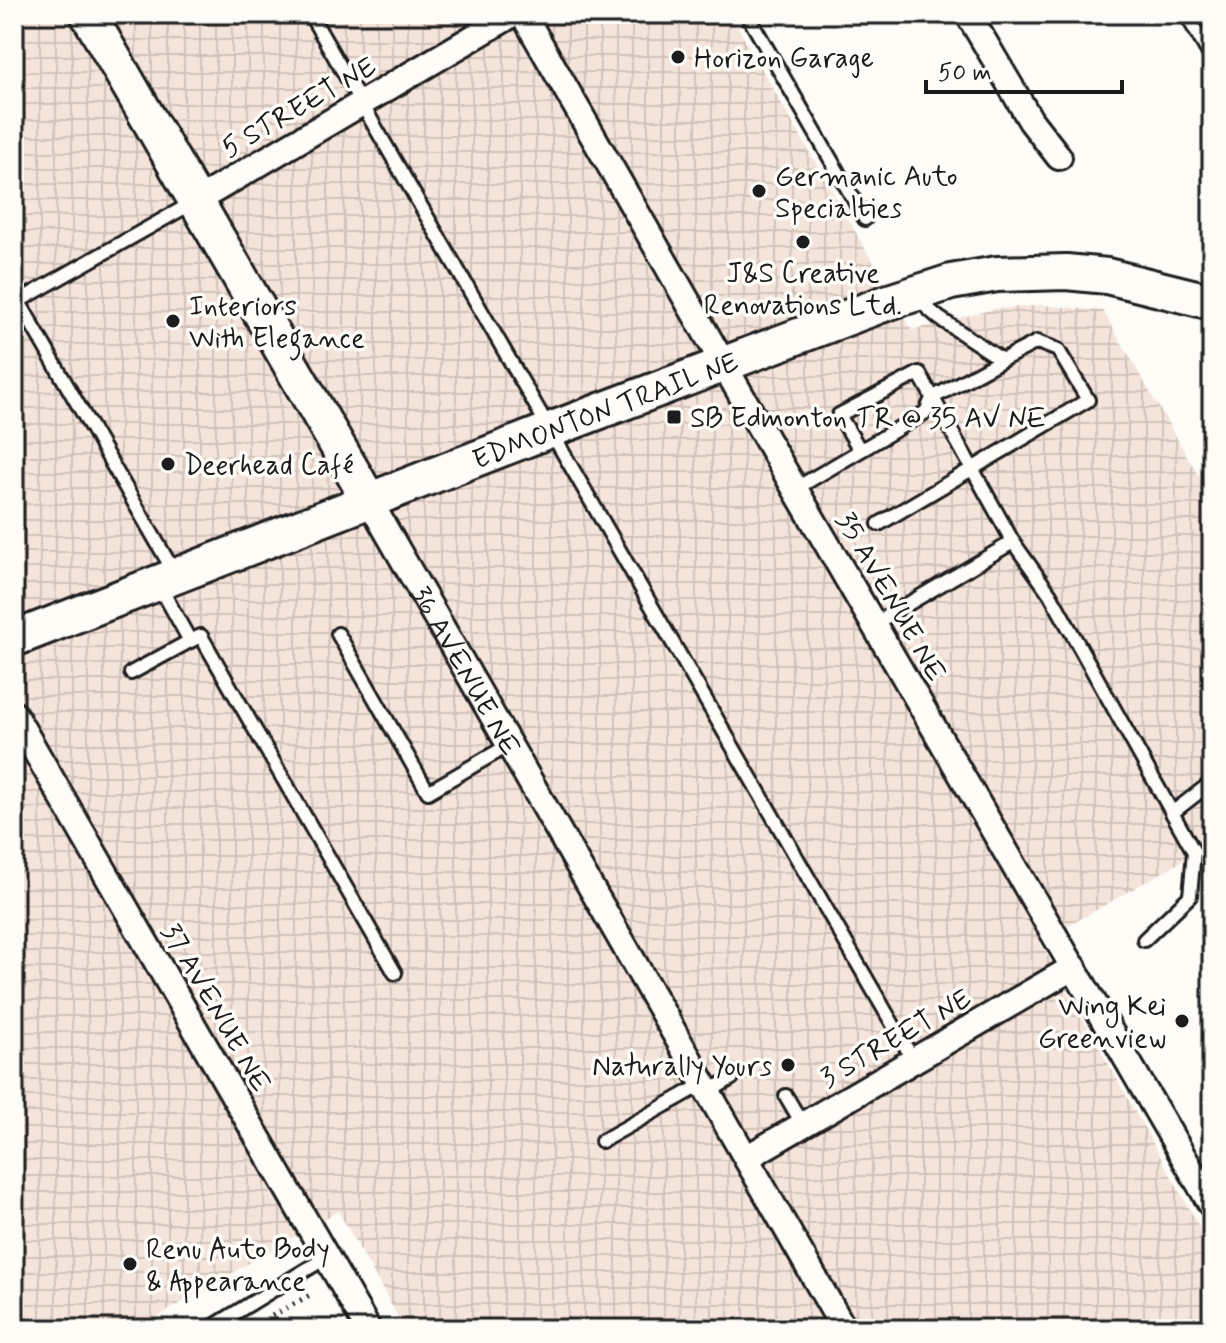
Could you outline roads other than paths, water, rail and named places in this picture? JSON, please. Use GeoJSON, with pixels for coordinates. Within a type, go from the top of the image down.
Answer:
{"type":"FeatureCollection","features":[{"type":"Feature","properties":{"kind":"main road","name":"36 AVENUE NE"},"geometry":{"type":"LineString","coordinates":[[88,14],[370,502]]}},
{"type":"Feature","properties":{"kind":"main road","name":"EDMONTON TRAIL NE"},"geometry":{"type":"LineString","coordinates":[[14,639],[550,430],[951,282],[1035,271],[1107,276],[1212,302]]}},
{"type":"Feature","properties":{"kind":"street","name":"5 STREET NE"},"geometry":{"type":"LineString","coordinates":[[196,201],[513,14]]}},
{"type":"Feature","properties":{"kind":"street","name":"35 AVENUE NE"},"geometry":{"type":"LineString","coordinates":[[523,14],[1212,1206]]}},
{"type":"Feature","properties":{"kind":"street"},"geometry":{"type":"LineString","coordinates":[[968,14],[1031,121],[1059,157]]}},
{"type":"Feature","properties":{"kind":"street","name":"36 AVENUE NE"},"geometry":{"type":"LineString","coordinates":[[370,502],[844,1329]]}},
{"type":"Feature","properties":{"kind":"street","name":"37 AVENUE NE"},"geometry":{"type":"LineString","coordinates":[[14,714],[368,1329]]}},
{"type":"Feature","properties":{"kind":"street","name":"3 STREET NE"},"geometry":{"type":"LineString","coordinates":[[746,1158],[1074,967]]}},
{"type":"Feature","properties":{"kind":"lane"},"geometry":{"type":"LineString","coordinates":[[310,14],[914,1061]]}},
{"type":"Feature","properties":{"kind":"lane"},"geometry":{"type":"LineString","coordinates":[[747,14],[865,219]]}},
{"type":"Feature","properties":{"kind":"lane"},"geometry":{"type":"LineString","coordinates":[[1186,14],[1212,59]]}},
{"type":"Feature","properties":{"kind":"lane"},"geometry":{"type":"LineString","coordinates":[[190,641],[166,578],[16,297],[196,201]]}},
{"type":"Feature","properties":{"kind":"lane"},"geometry":{"type":"LineString","coordinates":[[911,295],[939,318],[1002,360]]}},
{"type":"Feature","properties":{"kind":"lane"},"geometry":{"type":"LineString","coordinates":[[795,489],[926,412],[932,398],[1002,360],[1037,342],[1058,350],[1088,400],[879,524]]}},
{"type":"Feature","properties":{"kind":"lane"},"geometry":{"type":"LineString","coordinates":[[860,450],[839,415],[919,373],[1013,542],[1050,594],[1194,852],[1190,896],[1144,940]]}},
{"type":"Feature","properties":{"kind":"lane"},"geometry":{"type":"LineString","coordinates":[[874,624],[1013,542]]}},
{"type":"Feature","properties":{"kind":"lane"},"geometry":{"type":"LineString","coordinates":[[338,634],[428,792],[509,745]]}},
{"type":"Feature","properties":{"kind":"lane"},"geometry":{"type":"LineString","coordinates":[[131,673],[201,636],[395,973]]}},
{"type":"Feature","properties":{"kind":"lane"},"geometry":{"type":"LineString","coordinates":[[1172,813],[1212,782]]}},
{"type":"Feature","properties":{"kind":"lane"},"geometry":{"type":"LineString","coordinates":[[602,1141],[732,1078]]}},
{"type":"Feature","properties":{"kind":"lane"},"geometry":{"type":"LineString","coordinates":[[786,1096],[803,1125]]}},
{"type":"Feature","properties":{"kind":"lane"},"geometry":{"type":"LineString","coordinates":[[209,1329],[327,1257]]}},
{"type":"Feature","properties":{"kind":"place","name":"Horizon Garage"},"geometry":{"type":"Point","coordinates":[678,57]}},
{"type":"Feature","properties":{"kind":"place","name":"Germanic Auto Specialties"},"geometry":{"type":"Point","coordinates":[759,191]}},
{"type":"Feature","properties":{"kind":"place","name":"J&S Creative Renovations Ltd."},"geometry":{"type":"Point","coordinates":[803,242]}},
{"type":"Feature","properties":{"kind":"place","name":"Interiors With Elegance"},"geometry":{"type":"Point","coordinates":[173,321]}},
{"type":"Feature","properties":{"kind":"place","name":"SB Edmonton TR @ 35 AV NE"},"geometry":{"type":"Point","coordinates":[674,417]}},
{"type":"Feature","properties":{"kind":"place","name":"Deerhead Café"},"geometry":{"type":"Point","coordinates":[168,464]}},
{"type":"Feature","properties":{"kind":"place","name":"Wing Kei Greenview"},"geometry":{"type":"Point","coordinates":[1182,1021]}},
{"type":"Feature","properties":{"kind":"place","name":"Naturally Yours"},"geometry":{"type":"Point","coordinates":[788,1065]}},
{"type":"Feature","properties":{"kind":"place","name":"Renu Auto Body & Appearance"},"geometry":{"type":"Point","coordinates":[130,1264]}}]}
